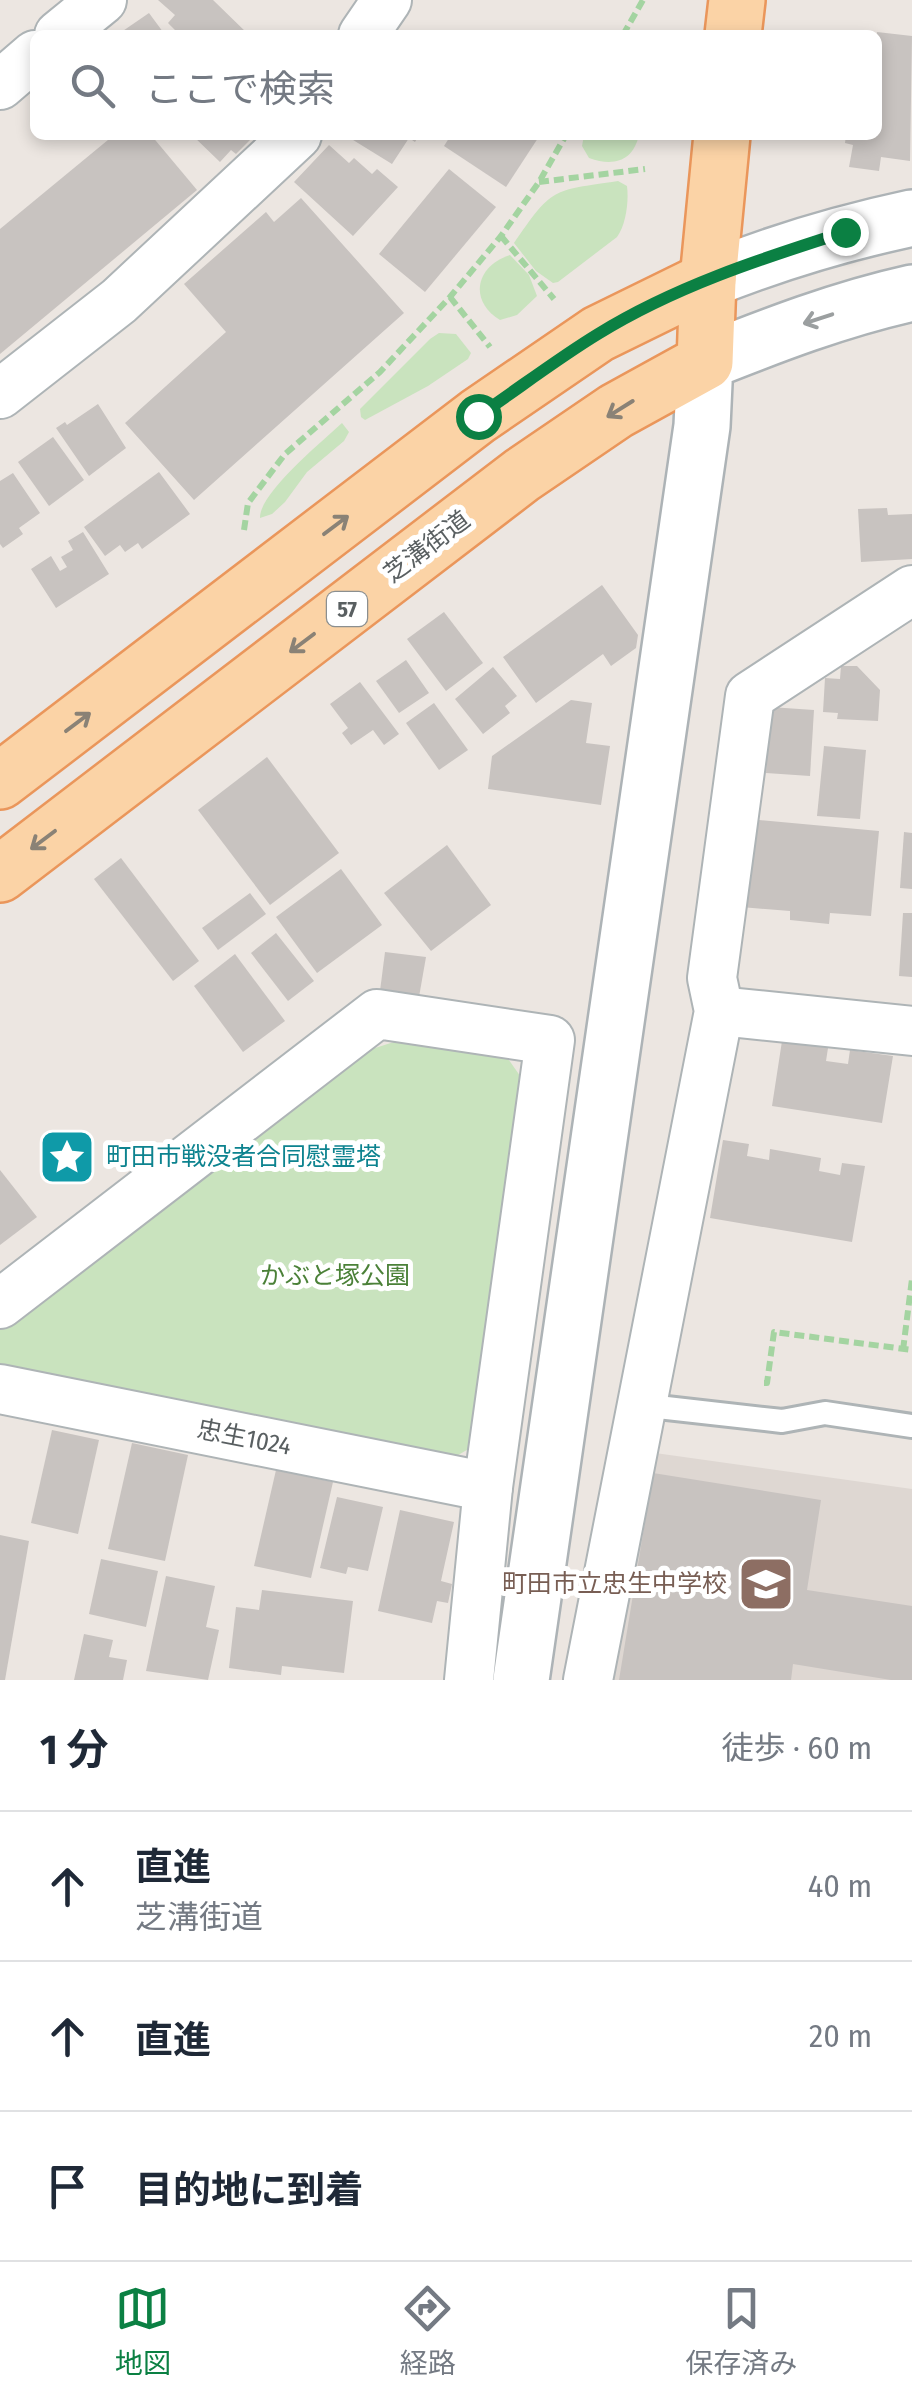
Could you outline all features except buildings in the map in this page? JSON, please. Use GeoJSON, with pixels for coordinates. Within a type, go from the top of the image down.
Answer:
{"type":"FeatureCollection","features":[{"type":"Feature","properties":{"kind":"main road"},"geometry":{"type":"LineString","coordinates":[[734,30],[737,0]]}},
{"type":"Feature","properties":{"kind":"main road"},"geometry":{"type":"LineString","coordinates":[[705,362],[708,280],[722,140]]}},
{"type":"Feature","properties":{"kind":"main road"},"geometry":{"type":"LineString","coordinates":[[0,781],[478,416],[598,334],[708,280]]}},
{"type":"Feature","properties":{"kind":"main road","name":"芝溝街道"},"geometry":{"type":"LineString","coordinates":[[0,874],[522,475],[616,411],[705,362]]}},
{"type":"Feature","properties":{"kind":"street"},"geometry":{"type":"LineString","coordinates":[[66,30],[102,0]]}},
{"type":"Feature","properties":{"kind":"street"},"geometry":{"type":"LineString","coordinates":[[366,30],[386,0]]}},
{"type":"Feature","properties":{"kind":"street"},"geometry":{"type":"LineString","coordinates":[[0,85],[30,59]]}},
{"type":"Feature","properties":{"kind":"street"},"geometry":{"type":"LineString","coordinates":[[0,394],[119,301],[292,140]]}},
{"type":"Feature","properties":{"kind":"street"},"geometry":{"type":"LineString","coordinates":[[708,280],[845,232],[912,218]]}},
{"type":"Feature","properties":{"kind":"street"},"geometry":{"type":"LineString","coordinates":[[521,1680],[702,426],[705,362],[869,302],[912,294]]}},
{"type":"Feature","properties":{"kind":"street"},"geometry":{"type":"LineString","coordinates":[[588,1680],[719,1011],[712,978],[750,696],[912,590]]}},
{"type":"Feature","properties":{"kind":"street"},"geometry":{"type":"LineString","coordinates":[[719,1011],[912,1032]]}},
{"type":"Feature","properties":{"kind":"street"},"geometry":{"type":"LineString","coordinates":[[0,1304],[377,1014],[550,1040],[488,1487],[469,1680]]}},
{"type":"Feature","properties":{"kind":"street","name":"忠生1024"},"geometry":{"type":"LineString","coordinates":[[0,1389],[488,1487]]}},
{"type":"Feature","properties":{"kind":"lane"},"geometry":{"type":"LineString","coordinates":[[640,1405],[782,1422],[825,1412],[912,1426]]}},
{"type":"Feature","properties":{"kind":"path"},"geometry":{"type":"LineString","coordinates":[[626,30],[643,0]]}},
{"type":"Feature","properties":{"kind":"path"},"geometry":{"type":"LineString","coordinates":[[242,541],[248,503],[286,454],[380,372],[450,297],[501,236],[563,140]]}},
{"type":"Feature","properties":{"kind":"path"},"geometry":{"type":"LineString","coordinates":[[539,182],[645,168]]}},
{"type":"Feature","properties":{"kind":"path"},"geometry":{"type":"LineString","coordinates":[[501,236],[554,299]]}},
{"type":"Feature","properties":{"kind":"path"},"geometry":{"type":"LineString","coordinates":[[450,297],[494,352]]}},
{"type":"Feature","properties":{"kind":"path"},"geometry":{"type":"LineString","coordinates":[[750,1382],[767,1383],[774,1332],[908,1350],[912,1280]]}},
{"type":"Feature","properties":{"kind":"shaded area","name":"町田市立忠生中学校"},"geometry":{"type":"Polygon","coordinates":[[[648,1452],[912,1489],[912,1680],[601,1680],[648,1452]]]}},
{"type":"Feature","properties":{"kind":"green space"},"geometry":{"type":"Polygon","coordinates":[[[583,140],[637,140],[627,156],[614,162],[589,158],[583,140]]]}},
{"type":"Feature","properties":{"kind":"green space"},"geometry":{"type":"Polygon","coordinates":[[[618,181],[627,186],[628,199],[617,237],[558,282],[553,283],[536,271],[514,243],[546,201],[566,190],[618,181]]]}},
{"type":"Feature","properties":{"kind":"green space"},"geometry":{"type":"Polygon","coordinates":[[[510,255],[529,275],[537,296],[517,315],[500,320],[483,303],[480,284],[490,267],[510,255]]]}},
{"type":"Feature","properties":{"kind":"green space"},"geometry":{"type":"Polygon","coordinates":[[[439,333],[456,334],[471,353],[468,359],[428,386],[365,420],[361,417],[360,409],[439,333]]]}},
{"type":"Feature","properties":{"kind":"green space"},"geometry":{"type":"Polygon","coordinates":[[[342,423],[349,432],[344,441],[307,472],[272,514],[260,518],[262,507],[280,482],[342,423]]]}},
{"type":"Feature","properties":{"kind":"green space","name":"かぶと塚公園"},"geometry":{"type":"Polygon","coordinates":[[[397,1041],[506,1056],[523,1080],[472,1447],[446,1462],[0,1369],[0,1330],[372,1049],[397,1041]]]}},
{"type":"Feature","properties":{"kind":"place","name":"町田市戦没者合同慰霊塔"},"geometry":{"type":"Point","coordinates":[67,1157]}},
{"type":"Feature","properties":{"kind":"place","name":"町田市立忠生中学校"},"geometry":{"type":"Point","coordinates":[766,1584]}},
{"type":"Feature","properties":{"kind":"route"},"geometry":{"type":"LineString","coordinates":[[478,416],[598,334],[653,304],[766,257],[845,232]]}}]}
